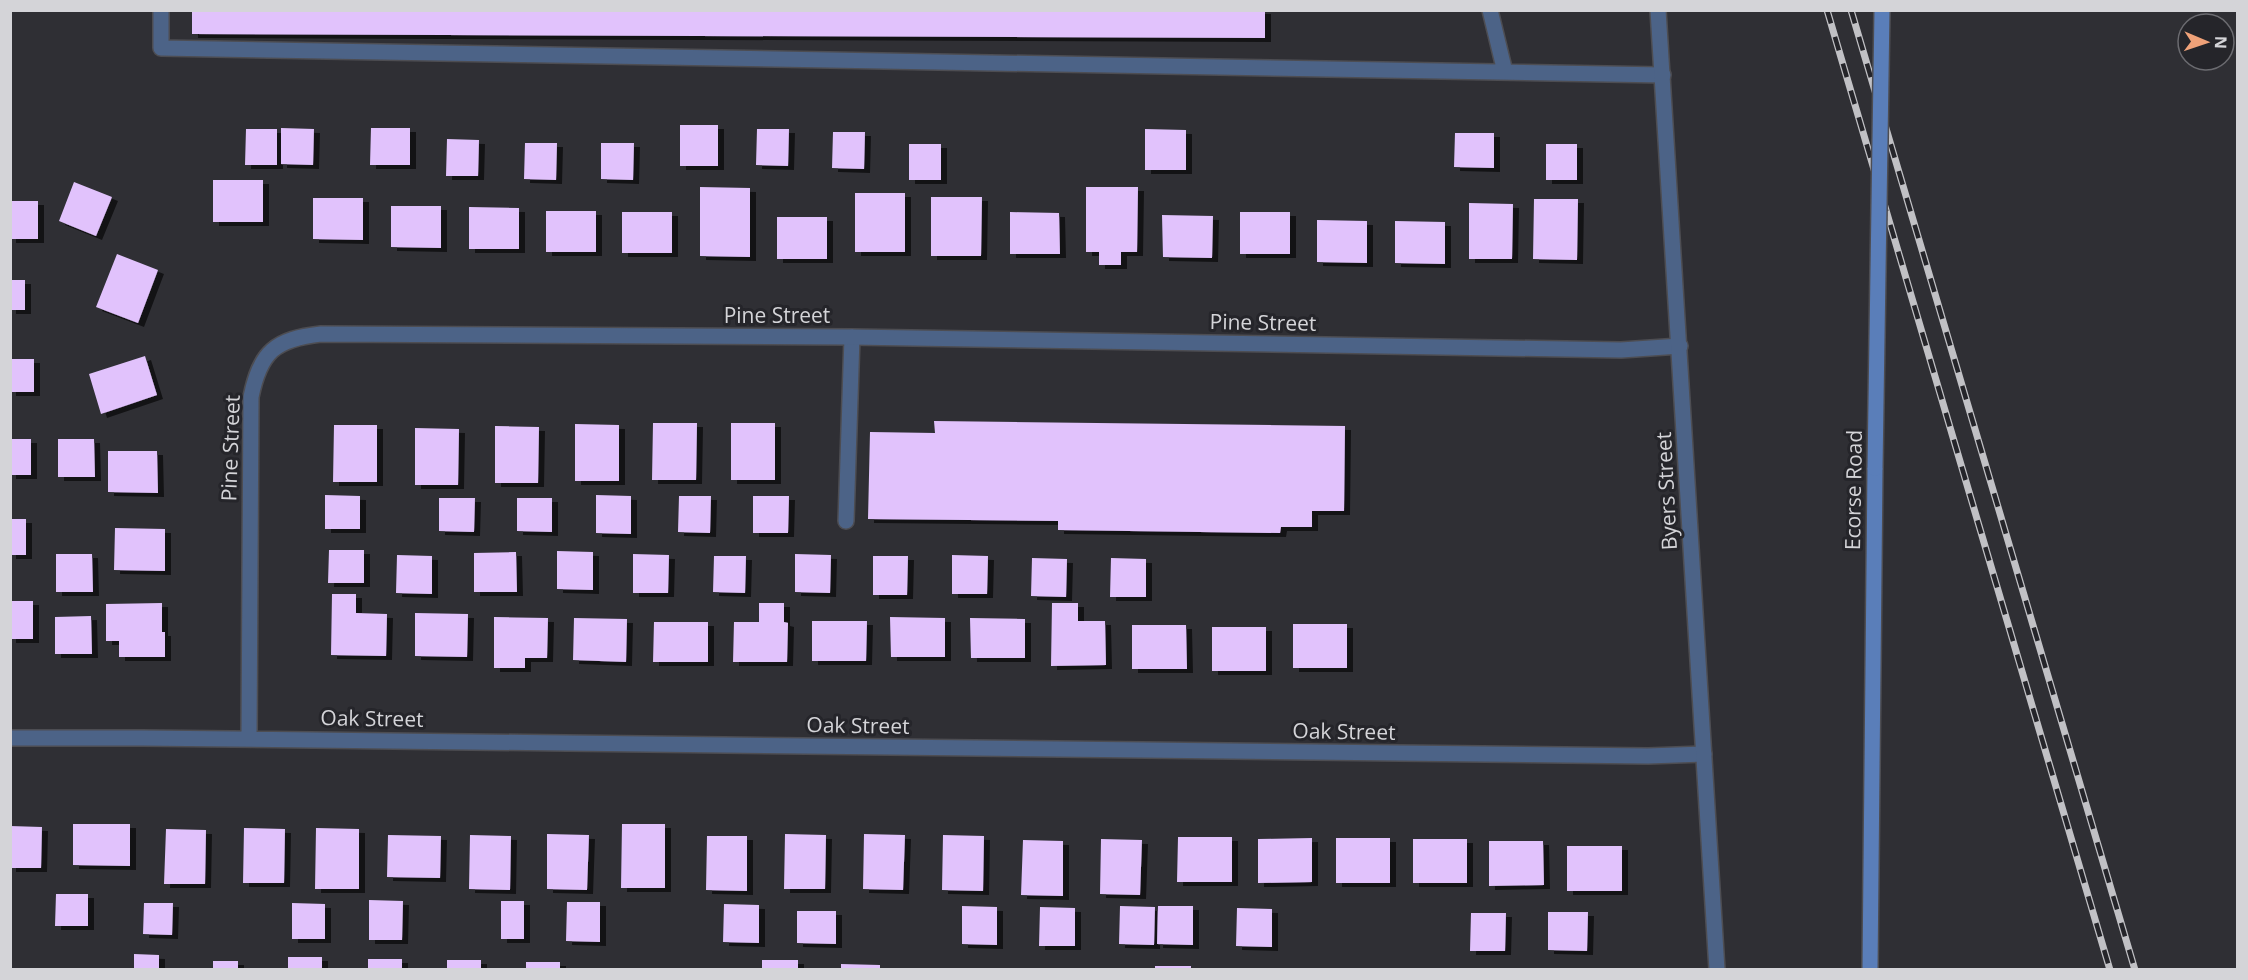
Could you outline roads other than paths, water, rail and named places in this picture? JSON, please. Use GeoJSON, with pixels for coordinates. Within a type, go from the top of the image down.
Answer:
{"type":"FeatureCollection","features":[{"type":"Feature","properties":{"kind":"main road","name":"Ecorse Road"},"geometry":{"type":"LineString","coordinates":[[1870,969],[1882,10]]}},
{"type":"Feature","properties":{"kind":"street"},"geometry":{"type":"LineString","coordinates":[[161,10],[161,48],[1663,75]]}},
{"type":"Feature","properties":{"kind":"street"},"geometry":{"type":"LineString","coordinates":[[1490,10],[1505,72]]}},
{"type":"Feature","properties":{"kind":"street","name":"Byers Street"},"geometry":{"type":"LineString","coordinates":[[1658,10],[1717,969]]}},
{"type":"Feature","properties":{"kind":"street","name":"Pine Street"},"geometry":{"type":"LineString","coordinates":[[249,739],[251,397],[256,374],[263,361],[278,345],[293,338],[321,334],[852,337],[1621,350],[1680,346]]}},
{"type":"Feature","properties":{"kind":"street"},"geometry":{"type":"LineString","coordinates":[[846,521],[852,337]]}},
{"type":"Feature","properties":{"kind":"street","name":"Oak Street"},"geometry":{"type":"LineString","coordinates":[[10,738],[1648,756],[1704,754]]}},
{"type":"Feature","properties":{"kind":"railway"},"geometry":{"type":"LineString","coordinates":[[1827,10],[2110,970]]}},
{"type":"Feature","properties":{"kind":"railway"},"geometry":{"type":"LineString","coordinates":[[1851,10],[2135,970]]}}]}
